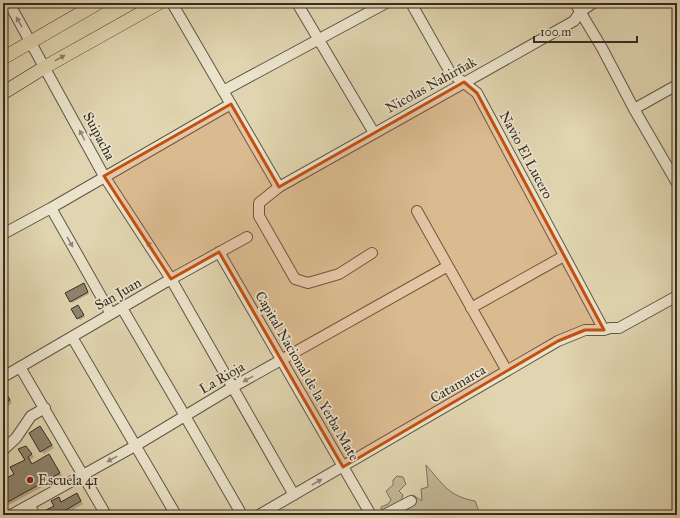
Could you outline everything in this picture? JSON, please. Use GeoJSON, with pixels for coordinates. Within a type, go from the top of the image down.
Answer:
{"type":"FeatureCollection","features":[{"type":"Feature","properties":{"kind":"main road"},"geometry":{"type":"LineString","coordinates":[[3,58],[98,3]]}},
{"type":"Feature","properties":{"kind":"main road"},"geometry":{"type":"LineString","coordinates":[[3,93],[45,67],[159,3]]}},
{"type":"Feature","properties":{"kind":"street","name":"Suipacha"},"geometry":{"type":"LineString","coordinates":[[8,3],[45,67],[104,176],[171,279],[294,495]]}},
{"type":"Feature","properties":{"kind":"street"},"geometry":{"type":"LineString","coordinates":[[172,3],[279,187]]}},
{"type":"Feature","properties":{"kind":"street"},"geometry":{"type":"LineString","coordinates":[[297,3],[374,133]]}},
{"type":"Feature","properties":{"kind":"street"},"geometry":{"type":"LineString","coordinates":[[223,91],[386,3]]}},
{"type":"Feature","properties":{"kind":"street","name":"Navio El Lucero"},"geometry":{"type":"LineString","coordinates":[[411,3],[450,72],[477,93],[604,330]]}},
{"type":"Feature","properties":{"kind":"street","name":"Nicolas Nahirñak"},"geometry":{"type":"LineString","coordinates":[[372,253],[339,274],[308,283],[295,279],[259,216],[259,203],[279,187],[574,21],[578,8],[594,3]]}},
{"type":"Feature","properties":{"kind":"street"},"geometry":{"type":"LineString","coordinates":[[578,8],[677,183]]}},
{"type":"Feature","properties":{"kind":"street"},"geometry":{"type":"LineString","coordinates":[[634,109],[677,85]]}},
{"type":"Feature","properties":{"kind":"street"},"geometry":{"type":"LineString","coordinates":[[3,234],[231,104]]}},
{"type":"Feature","properties":{"kind":"street"},"geometry":{"type":"LineString","coordinates":[[51,208],[111,314]]}},
{"type":"Feature","properties":{"kind":"street"},"geometry":{"type":"LineString","coordinates":[[417,210],[507,372]]}},
{"type":"Feature","properties":{"kind":"street","name":"San Juan"},"geometry":{"type":"LineString","coordinates":[[4,374],[20,367],[171,279],[247,237]]}},
{"type":"Feature","properties":{"kind":"street","name":"Capital Nacional de la Yerba Mate"},"geometry":{"type":"LineString","coordinates":[[219,252],[371,515]]}},
{"type":"Feature","properties":{"kind":"street"},"geometry":{"type":"LineString","coordinates":[[471,308],[564,256]]}},
{"type":"Feature","properties":{"kind":"street","name":"La Rioja"},"geometry":{"type":"LineString","coordinates":[[11,515],[135,446],[233,388],[448,266]]}},
{"type":"Feature","properties":{"kind":"street","name":"Catamarca"},"geometry":{"type":"LineString","coordinates":[[259,515],[558,341],[585,330],[619,328],[677,296]]}},
{"type":"Feature","properties":{"kind":"street"},"geometry":{"type":"LineString","coordinates":[[122,308],[242,515]]}},
{"type":"Feature","properties":{"kind":"street"},"geometry":{"type":"LineString","coordinates":[[72,337],[176,515]]}},
{"type":"Feature","properties":{"kind":"street"},"geometry":{"type":"LineString","coordinates":[[20,367],[106,515]]}},
{"type":"Feature","properties":{"kind":"street"},"geometry":{"type":"LineString","coordinates":[[3,450],[16,438],[32,416],[45,408]]}},
{"type":"Feature","properties":{"kind":"street"},"geometry":{"type":"LineString","coordinates":[[384,515],[410,501]]}},
{"type":"Feature","properties":{"kind":"street"},"geometry":{"type":"LineString","coordinates":[[29,505],[35,515]]}},
{"type":"Feature","properties":{"kind":"highlighted area"},"geometry":{"type":"Polygon","coordinates":[[[464,82],[477,93],[604,330],[585,330],[558,341],[343,467],[219,252],[171,279],[104,176],[231,104],[279,187],[464,82]]]}},
{"type":"Feature","properties":{"kind":"shaded area"},"geometry":{"type":"Polygon","coordinates":[[[426,465],[452,492],[458,496],[475,501],[479,511],[478,515],[381,515],[381,507],[388,504],[391,500],[386,491],[393,485],[393,480],[397,476],[403,477],[406,484],[399,491],[403,495],[401,502],[413,495],[422,501],[421,489],[428,487],[426,465]]]}},
{"type":"Feature","properties":{"kind":"building"},"geometry":{"type":"Polygon","coordinates":[[[84,283],[88,292],[70,302],[65,293],[84,283]]]}},
{"type":"Feature","properties":{"kind":"building"},"geometry":{"type":"Polygon","coordinates":[[[78,305],[84,315],[77,319],[71,309],[78,305]]]}},
{"type":"Feature","properties":{"kind":"building"},"geometry":{"type":"Polygon","coordinates":[[[3,388],[10,400],[3,405],[3,388]]]}},
{"type":"Feature","properties":{"kind":"building"},"geometry":{"type":"Polygon","coordinates":[[[40,426],[52,445],[40,452],[29,433],[40,426]]]}},
{"type":"Feature","properties":{"kind":"building"},"geometry":{"type":"Polygon","coordinates":[[[26,446],[32,454],[28,457],[32,464],[49,454],[60,473],[6,503],[3,498],[3,480],[14,474],[10,467],[25,460],[18,449],[26,446]]]}},
{"type":"Feature","properties":{"kind":"building"},"geometry":{"type":"Polygon","coordinates":[[[77,493],[81,501],[64,511],[66,515],[63,515],[62,513],[57,515],[44,515],[42,512],[54,506],[51,501],[59,497],[61,502],[77,493]]]}},
{"type":"Feature","properties":{"kind":"place","name":"Escuela 41"},"geometry":{"type":"Point","coordinates":[30,480]}}]}
